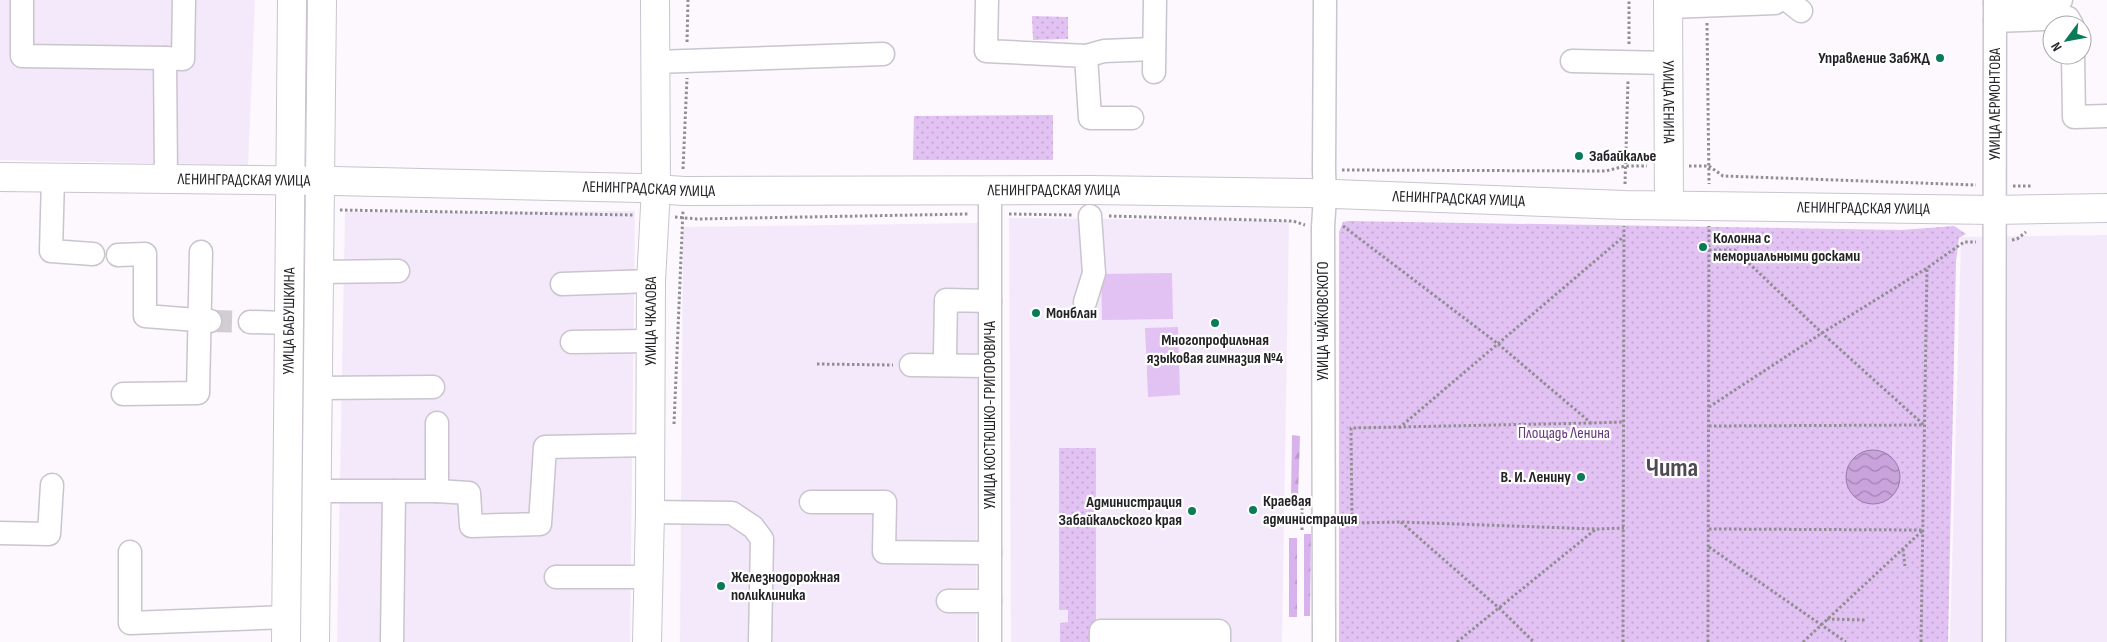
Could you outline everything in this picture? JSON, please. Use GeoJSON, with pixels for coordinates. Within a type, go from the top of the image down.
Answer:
{"type":"FeatureCollection","features":[{"type":"Feature","properties":{"kind":"main road","name":"УЛИЦА БАБУШКИНА"},"geometry":{"type":"LineString","coordinates":[[286,629],[292,0]]}},
{"type":"Feature","properties":{"kind":"main road","name":"УЛИЦА БАБУШКИНА"},"geometry":{"type":"LineString","coordinates":[[315,642],[322,0]]}},
{"type":"Feature","properties":{"kind":"main road","name":"УЛИЦА ЧКАЛОВА"},"geometry":{"type":"LineString","coordinates":[[647,642],[650,512],[662,439],[651,342],[651,281],[656,216],[655,0]]}},
{"type":"Feature","properties":{"kind":"main road","name":"УЛИЦА ЛЕНИНА"},"geometry":{"type":"LineString","coordinates":[[1668,4],[1670,205]]}},
{"type":"Feature","properties":{"kind":"main road","name":"ЛЕНИНГРАДСКАЯ УЛИЦА"},"geometry":{"type":"LineString","coordinates":[[0,177],[320,180],[684,191],[990,189],[1308,194],[1625,205],[1994,210],[2107,208]]}},
{"type":"Feature","properties":{"kind":"street"},"geometry":{"type":"LineString","coordinates":[[22,0],[22,56],[183,59],[184,0]]}},
{"type":"Feature","properties":{"kind":"street"},"geometry":{"type":"LineString","coordinates":[[987,0],[986,51],[1086,56],[1104,51],[1154,49]]}},
{"type":"Feature","properties":{"kind":"street"},"geometry":{"type":"LineString","coordinates":[[1154,72],[1155,0]]}},
{"type":"Feature","properties":{"kind":"street","name":"УЛИЦА ЧАЙКОВСКОГО"},"geometry":{"type":"LineString","coordinates":[[1324,642],[1323,227],[1325,196],[1325,0]]}},
{"type":"Feature","properties":{"kind":"street"},"geometry":{"type":"LineString","coordinates":[[1668,4],[1707,6],[1775,3],[1777,0]]}},
{"type":"Feature","properties":{"kind":"street"},"geometry":{"type":"LineString","coordinates":[[1995,8],[2061,0]]}},
{"type":"Feature","properties":{"kind":"street"},"geometry":{"type":"LineString","coordinates":[[1995,8],[2046,15]]}},
{"type":"Feature","properties":{"kind":"street","name":"УЛИЦА ЛЕРМОНТОВА"},"geometry":{"type":"LineString","coordinates":[[1994,642],[1995,8]]}},
{"type":"Feature","properties":{"kind":"street"},"geometry":{"type":"LineString","coordinates":[[656,62],[883,54]]}},
{"type":"Feature","properties":{"kind":"street"},"geometry":{"type":"LineString","coordinates":[[1086,56],[1090,118],[1132,118]]}},
{"type":"Feature","properties":{"kind":"street"},"geometry":{"type":"LineString","coordinates":[[165,58],[166,179]]}},
{"type":"Feature","properties":{"kind":"street"},"geometry":{"type":"LineString","coordinates":[[1572,61],[1669,63]]}},
{"type":"Feature","properties":{"kind":"street"},"geometry":{"type":"LineString","coordinates":[[2073,65],[2074,117],[2107,116]]}},
{"type":"Feature","properties":{"kind":"street"},"geometry":{"type":"LineString","coordinates":[[53,178],[51,251],[94,254]]}},
{"type":"Feature","properties":{"kind":"street","name":"УЛИЦА КОСТЮШКО-ГРИГОРОВИЧА"},"geometry":{"type":"LineString","coordinates":[[990,189],[990,642]]}},
{"type":"Feature","properties":{"kind":"street"},"geometry":{"type":"LineString","coordinates":[[1085,302],[1094,273],[1090,216]]}},
{"type":"Feature","properties":{"kind":"street"},"geometry":{"type":"LineString","coordinates":[[123,394],[198,393],[205,321],[201,252]]}},
{"type":"Feature","properties":{"kind":"street"},"geometry":{"type":"LineString","coordinates":[[118,255],[145,254],[145,316],[205,321]]}},
{"type":"Feature","properties":{"kind":"street"},"geometry":{"type":"LineString","coordinates":[[318,272],[398,271]]}},
{"type":"Feature","properties":{"kind":"street"},"geometry":{"type":"LineString","coordinates":[[562,284],[651,281]]}},
{"type":"Feature","properties":{"kind":"street"},"geometry":{"type":"LineString","coordinates":[[945,354],[946,300],[990,301]]}},
{"type":"Feature","properties":{"kind":"street"},"geometry":{"type":"LineString","coordinates":[[250,322],[289,323]]}},
{"type":"Feature","properties":{"kind":"street"},"geometry":{"type":"LineString","coordinates":[[572,342],[651,342]]}},
{"type":"Feature","properties":{"kind":"street"},"geometry":{"type":"LineString","coordinates":[[911,365],[989,366]]}},
{"type":"Feature","properties":{"kind":"street"},"geometry":{"type":"LineString","coordinates":[[317,388],[433,387]]}},
{"type":"Feature","properties":{"kind":"street"},"geometry":{"type":"LineString","coordinates":[[437,422],[437,491]]}},
{"type":"Feature","properties":{"kind":"street"},"geometry":{"type":"LineString","coordinates":[[316,491],[437,491],[469,493],[472,526],[540,524],[545,448],[662,439]]}},
{"type":"Feature","properties":{"kind":"street"},"geometry":{"type":"LineString","coordinates":[[0,533],[48,534],[52,485]]}},
{"type":"Feature","properties":{"kind":"street"},"geometry":{"type":"LineString","coordinates":[[392,641],[394,491]]}},
{"type":"Feature","properties":{"kind":"street"},"geometry":{"type":"LineString","coordinates":[[811,502],[885,502],[884,552],[990,553]]}},
{"type":"Feature","properties":{"kind":"street"},"geometry":{"type":"LineString","coordinates":[[650,512],[732,513],[754,527],[762,539],[760,642]]}},
{"type":"Feature","properties":{"kind":"street"},"geometry":{"type":"LineString","coordinates":[[130,552],[130,623],[142,632],[286,629]]}},
{"type":"Feature","properties":{"kind":"street"},"geometry":{"type":"LineString","coordinates":[[556,577],[649,577]]}},
{"type":"Feature","properties":{"kind":"street"},"geometry":{"type":"LineString","coordinates":[[948,601],[990,601]]}},
{"type":"Feature","properties":{"kind":"street"},"geometry":{"type":"LineString","coordinates":[[1100,642],[1101,631],[1219,631],[1219,642]]}},
{"type":"Feature","properties":{"kind":"path"},"geometry":{"type":"LineString","coordinates":[[662,439],[684,191],[688,0]]}},
{"type":"Feature","properties":{"kind":"path"},"geometry":{"type":"LineString","coordinates":[[1623,642],[1623,237],[1630,0]]}},
{"type":"Feature","properties":{"kind":"path"},"geometry":{"type":"LineString","coordinates":[[1707,6],[1709,206],[1708,642]]}},
{"type":"Feature","properties":{"kind":"path"},"geometry":{"type":"LineString","coordinates":[[319,209],[682,218],[970,214]]}},
{"type":"Feature","properties":{"kind":"path"},"geometry":{"type":"LineString","coordinates":[[1003,214],[1293,221],[1310,227]]}},
{"type":"Feature","properties":{"kind":"path"},"geometry":{"type":"LineString","coordinates":[[1343,226],[1497,343],[1591,423]]}},
{"type":"Feature","properties":{"kind":"path"},"geometry":{"type":"LineString","coordinates":[[1709,407],[1822,333],[1927,268],[1964,242],[2017,239],[2030,228]]}},
{"type":"Feature","properties":{"kind":"path"},"geometry":{"type":"LineString","coordinates":[[1399,428],[1623,237]]}},
{"type":"Feature","properties":{"kind":"path"},"geometry":{"type":"LineString","coordinates":[[1709,250],[1736,250],[1822,333],[1924,425]]}},
{"type":"Feature","properties":{"kind":"path"},"geometry":{"type":"LineString","coordinates":[[1921,642],[1927,268]]}},
{"type":"Feature","properties":{"kind":"path"},"geometry":{"type":"LineString","coordinates":[[817,364],[911,365]]}},
{"type":"Feature","properties":{"kind":"path"},"geometry":{"type":"LineString","coordinates":[[1624,422],[1351,428],[1352,524],[1401,522],[1596,529],[1624,528]]}},
{"type":"Feature","properties":{"kind":"path"},"geometry":{"type":"LineString","coordinates":[[1709,426],[1924,425]]}},
{"type":"Feature","properties":{"kind":"path"},"geometry":{"type":"LineString","coordinates":[[1401,522],[1499,608],[1534,642]]}},
{"type":"Feature","properties":{"kind":"path"},"geometry":{"type":"LineString","coordinates":[[1457,642],[1596,529]]}},
{"type":"Feature","properties":{"kind":"path"},"geometry":{"type":"LineString","coordinates":[[1709,529],[1923,530]]}},
{"type":"Feature","properties":{"kind":"path"},"geometry":{"type":"LineString","coordinates":[[1803,642],[1923,530]]}},
{"type":"Feature","properties":{"kind":"path"},"geometry":{"type":"LineString","coordinates":[[1709,547],[1846,642]]}},
{"type":"Feature","properties":{"kind":"path"},"geometry":{"type":"LineString","coordinates":[[1903,548],[1905,566]]}},
{"type":"Feature","properties":{"kind":"path"},"geometry":{"type":"LineString","coordinates":[[1827,619],[1865,620]]}},
{"type":"Feature","properties":{"kind":"shaded area"},"geometry":{"type":"Polygon","coordinates":[[[0,0],[255,0],[248,165],[0,160],[0,0]]]}},
{"type":"Feature","properties":{"kind":"shaded area"},"geometry":{"type":"Polygon","coordinates":[[[635,211],[630,642],[337,642],[345,212],[635,211]]]}},
{"type":"Feature","properties":{"kind":"shaded area"},"geometry":{"type":"Polygon","coordinates":[[[1009,218],[1289,221],[1282,642],[1011,642],[1009,218]]]}},
{"type":"Feature","properties":{"kind":"shaded area"},"geometry":{"type":"Polygon","coordinates":[[[978,223],[976,642],[680,642],[683,227],[978,223]]]}},
{"type":"Feature","properties":{"kind":"shaded area"},"geometry":{"type":"Polygon","coordinates":[[[2107,235],[2107,642],[1950,642],[1961,237],[2107,235]]]}},
{"type":"Feature","properties":{"kind":"green space"},"geometry":{"type":"Polygon","coordinates":[[[304,0],[311,0],[309,104],[303,86],[304,0]]]}},
{"type":"Feature","properties":{"kind":"green space"},"geometry":{"type":"Polygon","coordinates":[[[1032,16],[1068,17],[1068,39],[1033,40],[1032,16]]]}},
{"type":"Feature","properties":{"kind":"green space"},"geometry":{"type":"Polygon","coordinates":[[[1053,115],[1053,160],[913,160],[914,116],[1053,115]]]}},
{"type":"Feature","properties":{"kind":"green space"},"geometry":{"type":"Polygon","coordinates":[[[302,214],[304,266],[310,278],[304,642],[297,642],[302,214]]]}},
{"type":"Feature","properties":{"kind":"green space","name":"Площадь Ленина"},"geometry":{"type":"Polygon","coordinates":[[[1343,222],[1902,230],[1954,226],[1966,234],[1959,238],[1956,261],[1948,642],[1339,642],[1339,232],[1343,222]]]}},
{"type":"Feature","properties":{"kind":"green space"},"geometry":{"type":"Polygon","coordinates":[[[1172,273],[1173,319],[1102,320],[1101,274],[1172,273]]]}},
{"type":"Feature","properties":{"kind":"green space"},"geometry":{"type":"Polygon","coordinates":[[[1178,327],[1180,395],[1148,397],[1145,328],[1178,327]]]}},
{"type":"Feature","properties":{"kind":"green space"},"geometry":{"type":"Polygon","coordinates":[[[1292,435],[1300,436],[1298,497],[1291,497],[1292,435]]]}},
{"type":"Feature","properties":{"kind":"green space"},"geometry":{"type":"Polygon","coordinates":[[[1059,448],[1096,448],[1096,642],[1060,642],[1060,623],[1068,622],[1068,610],[1059,610],[1059,448]]]}},
{"type":"Feature","properties":{"kind":"green space"},"geometry":{"type":"Polygon","coordinates":[[[1304,534],[1311,534],[1310,616],[1304,616],[1304,534]]]}},
{"type":"Feature","properties":{"kind":"green space"},"geometry":{"type":"Polygon","coordinates":[[[1289,538],[1297,538],[1297,617],[1289,617],[1289,538]]]}},
{"type":"Feature","properties":{"kind":"water"},"geometry":{"type":"Polygon","coordinates":[[[1873,450],[1883,452],[1892,458],[1898,467],[1900,477],[1898,487],[1892,496],[1883,502],[1873,504],[1863,502],[1854,496],[1848,487],[1846,477],[1848,467],[1854,458],[1863,452],[1873,450]]]}},
{"type":"Feature","properties":{"kind":"tunnel"},"geometry":{"type":"LineString","coordinates":[[210,321],[250,322]]}},
{"type":"Feature","properties":{"kind":"place","name":"Управление ЗабЖД"},"geometry":{"type":"Point","coordinates":[1940,58]}},
{"type":"Feature","properties":{"kind":"place","name":"Забайкалье"},"geometry":{"type":"Point","coordinates":[1579,156]}},
{"type":"Feature","properties":{"kind":"place","name":"Колонна с мемориальными досками"},"geometry":{"type":"Point","coordinates":[1703,247]}},
{"type":"Feature","properties":{"kind":"place","name":"Монблан"},"geometry":{"type":"Point","coordinates":[1036,313]}},
{"type":"Feature","properties":{"kind":"place","name":"Многопрофильная языковая гимназия №4"},"geometry":{"type":"Point","coordinates":[1215,323]}},
{"type":"Feature","properties":{"kind":"place","name":"В. И. Ленину"},"geometry":{"type":"Point","coordinates":[1581,477]}},
{"type":"Feature","properties":{"kind":"place","name":"Краевая администрация"},"geometry":{"type":"Point","coordinates":[1253,510]}},
{"type":"Feature","properties":{"kind":"place","name":"Администрация Забайкальского края"},"geometry":{"type":"Point","coordinates":[1192,511]}},
{"type":"Feature","properties":{"kind":"place","name":"Железнодорожная поликлиника"},"geometry":{"type":"Point","coordinates":[721,586]}},
{"type":"Feature","properties":{"kind":"district","name":"Чита"},"geometry":{"type":"Point","coordinates":[1672,468]}}]}
